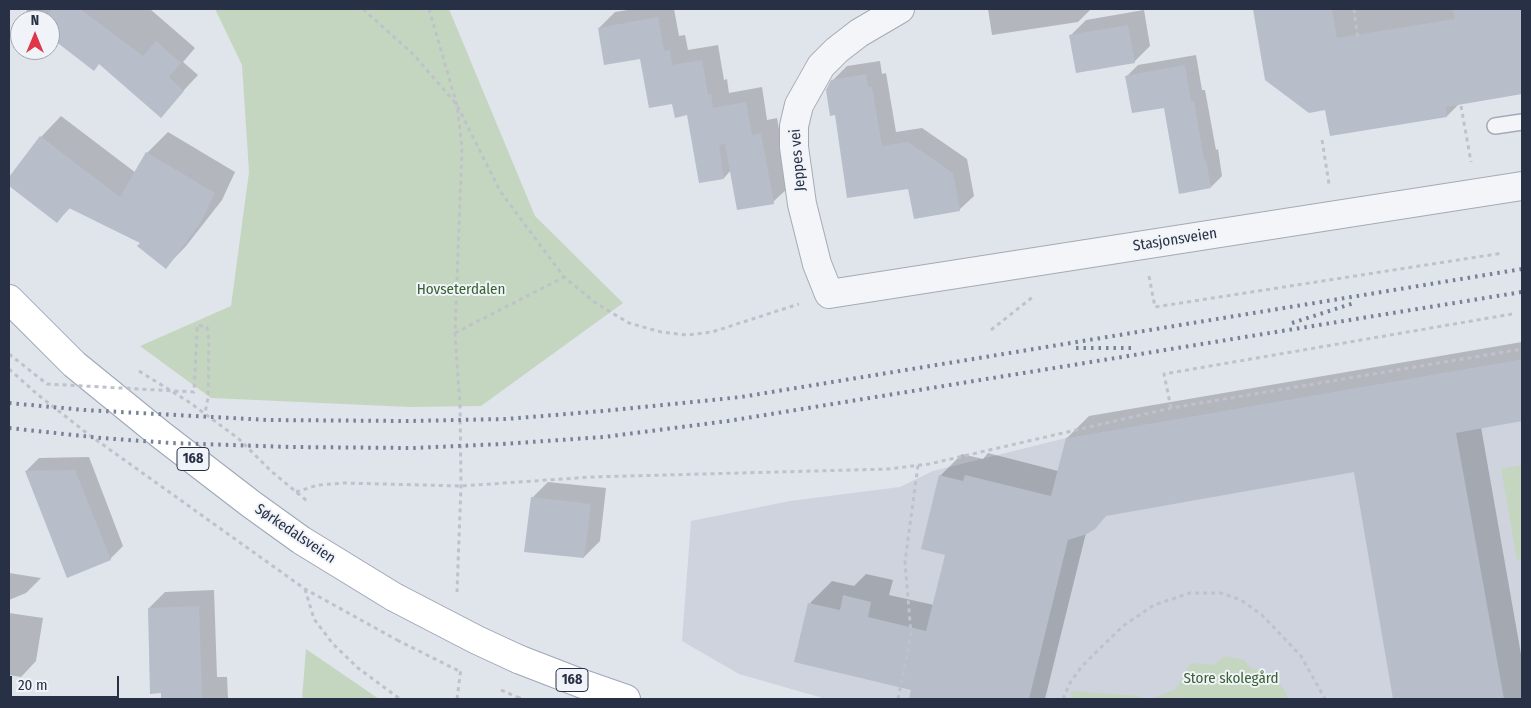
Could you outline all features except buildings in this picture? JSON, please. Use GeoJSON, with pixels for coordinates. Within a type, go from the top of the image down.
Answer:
{"type":"FeatureCollection","features":[{"type":"Feature","properties":{"kind":"main road","name":"Sørkedalsveien"},"geometry":{"type":"LineString","coordinates":[[9,299],[74,364],[160,434],[301,540],[394,597],[477,640],[580,683],[626,699]]}},
{"type":"Feature","properties":{"kind":"street","name":"Jeppes vei"},"geometry":{"type":"LineString","coordinates":[[828,294],[817,264],[802,204],[794,147],[794,126],[799,105],[821,66],[837,50],[859,33],[900,9]]}},
{"type":"Feature","properties":{"kind":"street","name":"Stasjonsveien"},"geometry":{"type":"LineString","coordinates":[[828,294],[1522,186]]}},
{"type":"Feature","properties":{"kind":"lane"},"geometry":{"type":"LineString","coordinates":[[1496,126],[1522,122]]}},
{"type":"Feature","properties":{"kind":"path"},"geometry":{"type":"LineString","coordinates":[[362,9],[414,55],[457,105],[500,192],[564,277],[597,304],[629,323],[660,332],[687,335],[712,332],[828,294]]}},
{"type":"Feature","properties":{"kind":"path"},"geometry":{"type":"LineString","coordinates":[[430,9],[457,105],[462,148],[454,333],[460,406],[461,486],[457,593]]}},
{"type":"Feature","properties":{"kind":"path"},"geometry":{"type":"LineString","coordinates":[[1354,9],[1358,40]]}},
{"type":"Feature","properties":{"kind":"path"},"geometry":{"type":"LineString","coordinates":[[1461,106],[1472,168]]}},
{"type":"Feature","properties":{"kind":"path"},"geometry":{"type":"LineString","coordinates":[[1322,140],[1330,191]]}},
{"type":"Feature","properties":{"kind":"path"},"geometry":{"type":"LineString","coordinates":[[1150,279],[1155,307],[1503,253]]}},
{"type":"Feature","properties":{"kind":"path"},"geometry":{"type":"LineString","coordinates":[[454,333],[564,277]]}},
{"type":"Feature","properties":{"kind":"path"},"geometry":{"type":"LineString","coordinates":[[991,330],[1040,292]]}},
{"type":"Feature","properties":{"kind":"path"},"geometry":{"type":"LineString","coordinates":[[1170,408],[1164,374],[1512,314]]}},
{"type":"Feature","properties":{"kind":"path"},"geometry":{"type":"LineString","coordinates":[[9,354],[46,384],[194,392],[197,325],[207,327],[209,340],[208,398],[205,414]]}},
{"type":"Feature","properties":{"kind":"path"},"geometry":{"type":"LineString","coordinates":[[296,492],[318,485],[344,483],[461,486],[592,477],[879,469],[929,464],[1170,408],[1522,349]]}},
{"type":"Feature","properties":{"kind":"path"},"geometry":{"type":"LineString","coordinates":[[9,369],[37,394],[88,434],[304,589],[397,640]]}},
{"type":"Feature","properties":{"kind":"path"},"geometry":{"type":"LineString","coordinates":[[135,369],[205,414],[239,439],[271,471],[311,504]]}},
{"type":"Feature","properties":{"kind":"path"},"geometry":{"type":"LineString","coordinates":[[898,699],[911,634],[905,562],[918,465]]}},
{"type":"Feature","properties":{"kind":"path"},"geometry":{"type":"LineString","coordinates":[[304,589],[314,618],[333,644],[358,668],[400,699]]}},
{"type":"Feature","properties":{"kind":"path"},"geometry":{"type":"LineString","coordinates":[[1063,699],[1070,683],[1082,666],[1123,626],[1154,605],[1190,593],[1221,593],[1240,600],[1262,616],[1301,656],[1325,699]]}},
{"type":"Feature","properties":{"kind":"path"},"geometry":{"type":"LineString","coordinates":[[458,699],[461,662]]}},
{"type":"Feature","properties":{"kind":"path"},"geometry":{"type":"LineString","coordinates":[[517,697],[522,699]]}},
{"type":"Feature","properties":{"kind":"shaded area"},"geometry":{"type":"Polygon","coordinates":[[[1522,359],[1522,699],[826,699],[739,674],[682,641],[691,521],[790,501],[900,487],[933,471],[1066,438],[1522,359]]]}},
{"type":"Feature","properties":{"kind":"green space","name":"Hovseterdalen"},"geometry":{"type":"Polygon","coordinates":[[[215,9],[449,9],[535,216],[623,303],[481,406],[410,407],[211,398],[140,346],[231,306],[249,172],[242,65],[215,9]]]}},
{"type":"Feature","properties":{"kind":"green space"},"geometry":{"type":"Polygon","coordinates":[[[1522,465],[1522,559],[1517,560],[1501,469],[1522,465]]]}},
{"type":"Feature","properties":{"kind":"green space"},"geometry":{"type":"Polygon","coordinates":[[[306,649],[379,699],[302,699],[306,649]]]}},
{"type":"Feature","properties":{"kind":"green space","name":"Store skolegård"},"geometry":{"type":"Polygon","coordinates":[[[1226,656],[1244,660],[1251,668],[1273,675],[1287,694],[1287,699],[1151,699],[1176,689],[1190,663],[1213,665],[1226,656]]]}},
{"type":"Feature","properties":{"kind":"green space"},"geometry":{"type":"Polygon","coordinates":[[[1071,691],[1140,696],[1140,699],[1071,699],[1071,691]]]}},
{"type":"Feature","properties":{"kind":"railway"},"geometry":{"type":"LineString","coordinates":[[9,403],[84,410],[268,420],[408,421],[506,419],[603,411],[741,397],[1522,269]]}},
{"type":"Feature","properties":{"kind":"railway"},"geometry":{"type":"LineString","coordinates":[[9,428],[171,443],[291,447],[413,448],[604,437],[728,421],[1522,292]]}},
{"type":"Feature","properties":{"kind":"railway"},"geometry":{"type":"LineString","coordinates":[[1292,323],[1354,303]]}},
{"type":"Feature","properties":{"kind":"railway"},"geometry":{"type":"LineString","coordinates":[[1076,348],[1135,348]]}}]}
